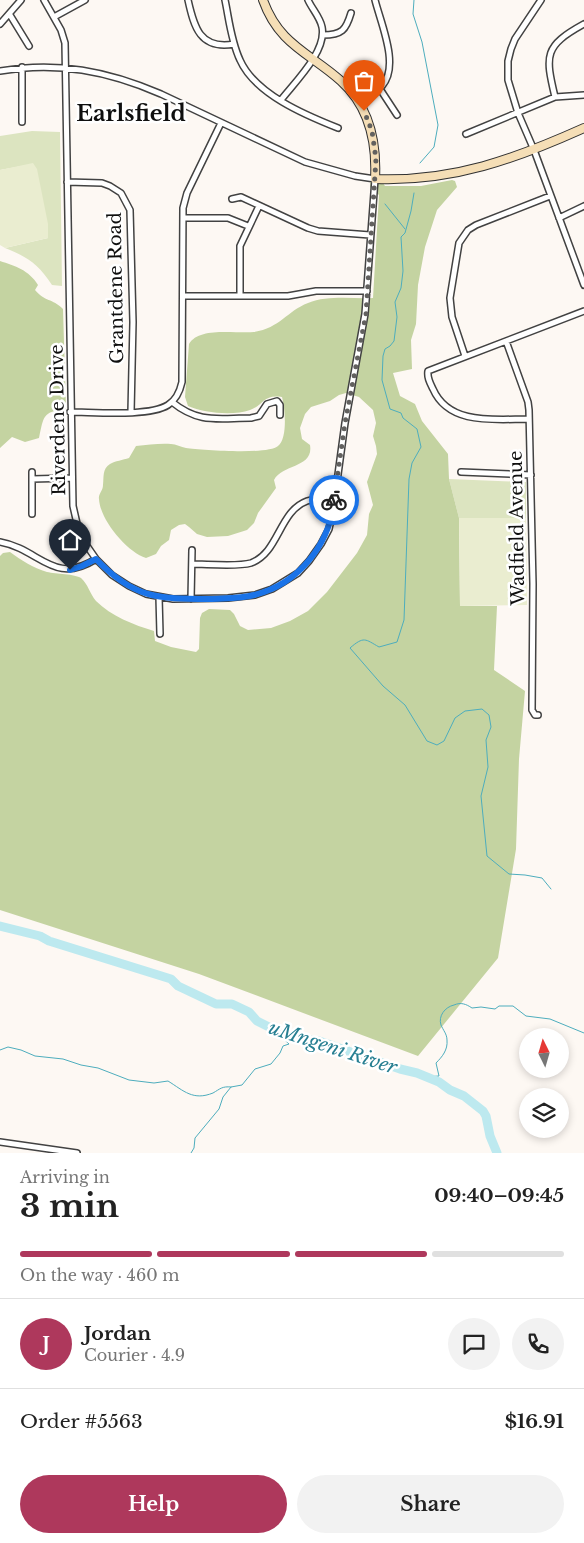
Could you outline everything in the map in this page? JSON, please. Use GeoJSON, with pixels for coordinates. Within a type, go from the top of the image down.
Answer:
{"type":"FeatureCollection","features":[{"type":"Feature","properties":{"kind":"street"},"geometry":{"type":"LineString","coordinates":[[0,24],[10,15],[21,0]]}},
{"type":"Feature","properties":{"kind":"street","name":"Riverdene Drive"},"geometry":{"type":"LineString","coordinates":[[44,0],[64,36],[70,412],[75,518],[86,546],[96,559],[112,575],[129,586],[146,594],[159,597],[192,599],[242,598],[255,595],[284,582],[309,561],[321,544],[328,529],[334,499],[345,423],[366,314],[375,179]]}},
{"type":"Feature","properties":{"kind":"street"},"geometry":{"type":"LineString","coordinates":[[54,17],[84,0]]}},
{"type":"Feature","properties":{"kind":"street"},"geometry":{"type":"LineString","coordinates":[[188,0],[197,31],[204,39],[213,44],[224,46],[234,44]]}},
{"type":"Feature","properties":{"kind":"street"},"geometry":{"type":"LineString","coordinates":[[224,0],[234,44],[239,58],[250,76],[281,100],[308,116],[338,128]]}},
{"type":"Feature","properties":{"kind":"street"},"geometry":{"type":"LineString","coordinates":[[263,0],[280,31],[290,42],[342,82],[359,102],[373,136],[376,159],[375,179]]}},
{"type":"Feature","properties":{"kind":"street"},"geometry":{"type":"LineString","coordinates":[[281,100],[321,47],[323,35],[321,22],[308,0]]}},
{"type":"Feature","properties":{"kind":"street"},"geometry":{"type":"LineString","coordinates":[[359,102],[380,89],[388,76],[390,66],[388,48],[375,0]]}},
{"type":"Feature","properties":{"kind":"street"},"geometry":{"type":"LineString","coordinates":[[541,0],[515,39],[508,61],[508,80],[518,113],[534,150],[584,285]]}},
{"type":"Feature","properties":{"kind":"street"},"geometry":{"type":"LineString","coordinates":[[323,35],[337,34],[343,30],[350,13]]}},
{"type":"Feature","properties":{"kind":"street"},"geometry":{"type":"LineString","coordinates":[[10,15],[29,46]]}},
{"type":"Feature","properties":{"kind":"street"},"geometry":{"type":"LineString","coordinates":[[555,97],[549,69],[550,53],[564,35],[584,24]]}},
{"type":"Feature","properties":{"kind":"street"},"geometry":{"type":"LineString","coordinates":[[22,67],[22,122]]}},
{"type":"Feature","properties":{"kind":"street"},"geometry":{"type":"LineString","coordinates":[[0,71],[22,67],[65,67],[138,84],[305,162],[354,176],[375,179],[401,180],[433,177],[490,165],[534,150],[584,128]]}},
{"type":"Feature","properties":{"kind":"street"},"geometry":{"type":"LineString","coordinates":[[380,89],[397,115]]}},
{"type":"Feature","properties":{"kind":"street"},"geometry":{"type":"LineString","coordinates":[[466,134],[555,97],[584,95]]}},
{"type":"Feature","properties":{"kind":"street"},"geometry":{"type":"LineString","coordinates":[[70,412],[154,411],[172,402],[180,392],[182,382],[183,208],[187,193],[221,123]]}},
{"type":"Feature","properties":{"kind":"street","name":"Grantdene Road"},"geometry":{"type":"LineString","coordinates":[[67,182],[102,183],[110,186],[121,193],[130,210],[131,412]]}},
{"type":"Feature","properties":{"kind":"street"},"geometry":{"type":"LineString","coordinates":[[465,356],[450,307],[460,241],[468,230],[476,224],[550,196]]}},
{"type":"Feature","properties":{"kind":"street"},"geometry":{"type":"LineString","coordinates":[[232,199],[241,197],[313,230],[370,235]]}},
{"type":"Feature","properties":{"kind":"street"},"geometry":{"type":"LineString","coordinates":[[240,296],[240,246],[259,206]]}},
{"type":"Feature","properties":{"kind":"street"},"geometry":{"type":"LineString","coordinates":[[559,218],[584,206]]}},
{"type":"Feature","properties":{"kind":"street"},"geometry":{"type":"LineString","coordinates":[[183,218],[228,218],[248,226]]}},
{"type":"Feature","properties":{"kind":"street"},"geometry":{"type":"LineString","coordinates":[[183,296],[288,296],[316,291],[367,290]]}},
{"type":"Feature","properties":{"kind":"street"},"geometry":{"type":"LineString","coordinates":[[529,419],[481,419],[464,416],[449,409],[436,396],[427,372],[584,311]]}},
{"type":"Feature","properties":{"kind":"street","name":"Wadfield Avenue"},"geometry":{"type":"LineString","coordinates":[[506,341],[528,402],[533,584],[532,710],[535,715],[538,715]]}},
{"type":"Feature","properties":{"kind":"street"},"geometry":{"type":"LineString","coordinates":[[172,402],[184,412],[199,417],[251,418],[259,416],[267,404],[277,401],[280,405],[280,415]]}},
{"type":"Feature","properties":{"kind":"street"},"geometry":{"type":"LineString","coordinates":[[462,472],[531,475]]}},
{"type":"Feature","properties":{"kind":"street"},"geometry":{"type":"LineString","coordinates":[[32,514],[32,475],[72,478]]}},
{"type":"Feature","properties":{"kind":"street"},"geometry":{"type":"LineString","coordinates":[[192,564],[250,563],[268,551],[297,506],[314,499],[334,499]]}},
{"type":"Feature","properties":{"kind":"street"},"geometry":{"type":"LineString","coordinates":[[0,542],[18,547],[60,569],[70,570],[96,559]]}},
{"type":"Feature","properties":{"kind":"street"},"geometry":{"type":"LineString","coordinates":[[192,550],[192,599]]}},
{"type":"Feature","properties":{"kind":"street"},"geometry":{"type":"LineString","coordinates":[[159,597],[160,634]]}},
{"type":"Feature","properties":{"kind":"street"},"geometry":{"type":"LineString","coordinates":[[0,1142],[47,1151],[77,1153]]}},
{"type":"Feature","properties":{"kind":"green space"},"geometry":{"type":"Polygon","coordinates":[[[32,131],[60,132],[62,286],[52,285],[32,262],[5,248],[48,238],[33,164],[0,170],[0,136],[32,131]]]}},
{"type":"Feature","properties":{"kind":"green space"},"geometry":{"type":"Polygon","coordinates":[[[33,163],[37,169],[48,224],[48,238],[5,248],[0,245],[0,170],[33,163]]]}},
{"type":"Feature","properties":{"kind":"green space"},"geometry":{"type":"Polygon","coordinates":[[[372,168],[385,186],[421,186],[452,180],[455,181],[457,187],[437,210],[425,247],[418,285],[416,324],[411,340],[412,369],[393,373],[400,396],[415,404],[422,421],[448,454],[449,479],[459,518],[460,606],[497,606],[494,670],[525,691],[519,759],[516,849],[498,958],[418,1056],[199,974],[0,910],[0,556],[3,553],[10,552],[27,564],[42,570],[81,578],[96,601],[116,616],[154,631],[155,641],[171,647],[196,652],[199,649],[200,618],[202,613],[209,609],[230,610],[240,626],[248,630],[271,628],[290,621],[308,611],[327,592],[357,553],[367,535],[369,514],[373,505],[367,482],[377,454],[373,436],[376,423],[373,410],[359,397],[346,393],[311,407],[305,414],[300,428],[302,439],[310,445],[310,452],[307,458],[278,475],[274,480],[276,488],[258,513],[254,523],[247,530],[228,536],[207,537],[197,534],[185,524],[179,525],[171,530],[169,540],[161,546],[156,554],[146,558],[139,555],[123,542],[109,525],[104,516],[99,497],[107,466],[129,458],[136,446],[175,444],[186,448],[205,450],[248,451],[272,449],[278,446],[283,437],[284,430],[285,415],[282,397],[267,398],[255,408],[235,413],[210,412],[188,406],[185,397],[189,344],[194,338],[209,333],[263,330],[277,323],[301,306],[316,301],[332,298],[373,298],[379,195],[370,187],[372,168]]]}},
{"type":"Feature","properties":{"kind":"green space"},"geometry":{"type":"Polygon","coordinates":[[[0,261],[26,272],[38,285],[35,290],[39,294],[63,309],[66,409],[52,412],[45,416],[39,438],[25,442],[12,437],[0,448],[0,261]]]}},
{"type":"Feature","properties":{"kind":"green space"},"geometry":{"type":"Polygon","coordinates":[[[449,479],[526,482],[526,518],[459,518],[449,479]]]}},
{"type":"Feature","properties":{"kind":"green space"},"geometry":{"type":"Polygon","coordinates":[[[459,518],[526,518],[527,605],[460,606],[459,518]]]}},
{"type":"Feature","properties":{"kind":"waterway"},"geometry":{"type":"LineString","coordinates":[[414,0],[413,14],[422,42],[438,125],[434,147],[420,163]]}},
{"type":"Feature","properties":{"kind":"waterway"},"geometry":{"type":"LineString","coordinates":[[414,193],[405,233],[401,237],[403,271],[401,288],[395,302],[397,317],[394,341],[385,349],[382,380],[390,409],[401,413],[403,418],[417,429],[421,447],[412,463],[409,479],[404,620],[397,642],[379,647],[362,640],[350,648],[383,686],[405,705],[427,741],[437,745],[444,741],[455,718],[465,711],[482,709],[489,715],[491,727],[486,740],[488,767],[481,796],[487,856],[509,874],[542,878],[551,889]]}},
{"type":"Feature","properties":{"kind":"waterway"},"geometry":{"type":"LineString","coordinates":[[385,204],[405,229]]}},
{"type":"Feature","properties":{"kind":"waterway","name":"uMngeni River"},"geometry":{"type":"LineString","coordinates":[[0,926],[40,936],[49,941],[171,979],[178,986],[216,1004],[232,1004],[249,1012],[257,1021],[285,1035],[297,1039],[319,1041],[439,1082],[450,1090],[464,1096],[483,1111],[497,1153]]}},
{"type":"Feature","properties":{"kind":"waterway"},"geometry":{"type":"LineString","coordinates":[[426,1077],[439,1076],[436,1063],[447,1047],[446,1036],[440,1022],[441,1015],[445,1010],[457,1004],[468,1005],[472,1008],[495,1009],[499,1006],[513,1006],[526,1016],[550,1019],[584,1033]]}},
{"type":"Feature","properties":{"kind":"waterway"},"geometry":{"type":"LineString","coordinates":[[191,1153],[194,1148],[195,1138],[219,1109],[223,1097],[231,1087],[242,1085],[255,1069],[271,1064],[283,1046],[289,1044],[274,1030]]}},
{"type":"Feature","properties":{"kind":"waterway"},"geometry":{"type":"LineString","coordinates":[[0,1050],[8,1047],[35,1056],[63,1059],[98,1068],[129,1080],[154,1083],[168,1081],[189,1094],[200,1096],[213,1093],[223,1087],[231,1087]]}},
{"type":"Feature","properties":{"kind":"way so far"},"geometry":{"type":"LineString","coordinates":[[334,500],[345,423],[366,314],[376,159],[372,131],[364,111]]}},
{"type":"Feature","properties":{"kind":"district","name":"Earlsfield"},"geometry":{"type":"Point","coordinates":[131,113]}},
{"type":"Feature","properties":{"kind":"route"},"geometry":{"type":"LineString","coordinates":[[70,570],[96,559],[112,575],[129,586],[146,594],[173,599],[242,598],[255,595],[284,582],[309,561],[321,544],[328,529],[334,500]]}}]}
